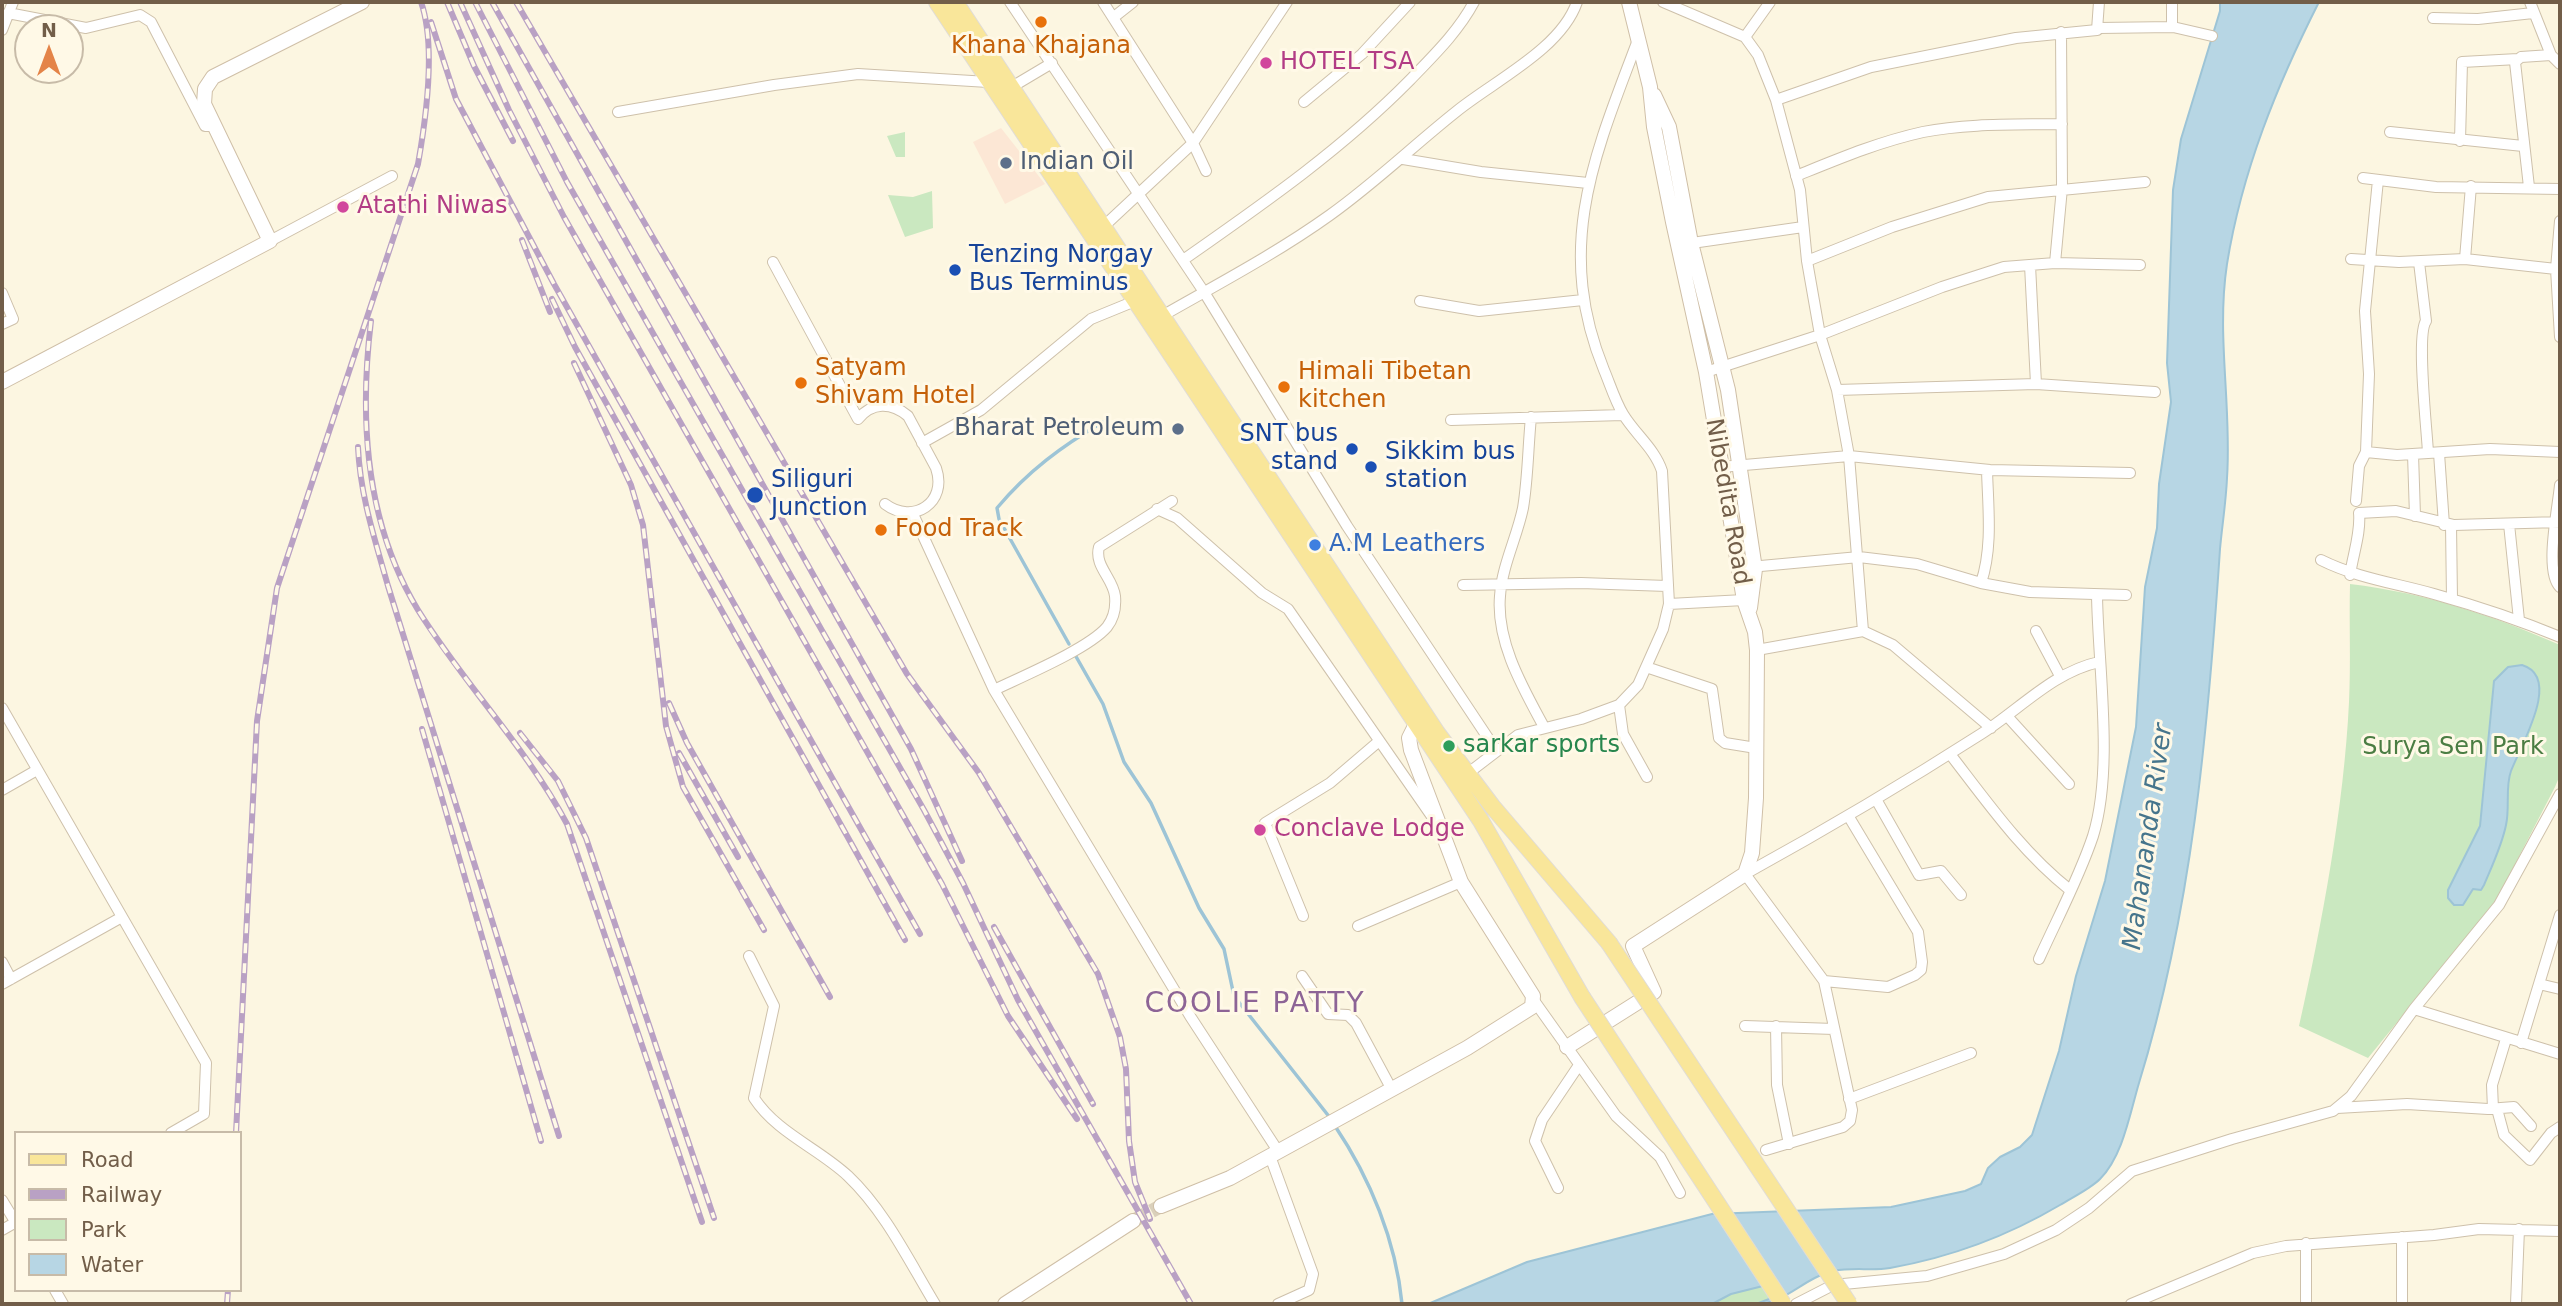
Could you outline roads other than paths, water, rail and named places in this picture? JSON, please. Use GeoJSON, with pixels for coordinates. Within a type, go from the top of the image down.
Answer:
{"type":"FeatureCollection","features":[{"type":"Feature","properties":{"kind":"main road"},"geometry":{"type":"LineString","coordinates":[[937,2],[988,82],[1141,297],[1512,871],[1582,998],[1783,1304]]}},
{"type":"Feature","properties":{"kind":"main road"},"geometry":{"type":"LineString","coordinates":[[955,2],[1103,227],[1141,297],[1162,316],[1365,626],[1467,774],[1609,943],[1849,1304]]}},
{"type":"Feature","properties":{"kind":"street"},"geometry":{"type":"LineString","coordinates":[[2,30],[13,2]]}},
{"type":"Feature","properties":{"kind":"street"},"geometry":{"type":"LineString","coordinates":[[270,241],[204,104],[205,89],[214,77],[362,2]]}},
{"type":"Feature","properties":{"kind":"street"},"geometry":{"type":"LineString","coordinates":[[1010,2],[1204,292],[1346,526],[1496,750]]}},
{"type":"Feature","properties":{"kind":"street"},"geometry":{"type":"LineString","coordinates":[[1103,2],[1193,143],[1206,171]]}},
{"type":"Feature","properties":{"kind":"street"},"geometry":{"type":"LineString","coordinates":[[1114,17],[1133,2]]}},
{"type":"Feature","properties":{"kind":"street"},"geometry":{"type":"LineString","coordinates":[[1103,227],[1193,143],[1287,2]]}},
{"type":"Feature","properties":{"kind":"street"},"geometry":{"type":"LineString","coordinates":[[1304,103],[1363,54],[1410,2]]}},
{"type":"Feature","properties":{"kind":"street"},"geometry":{"type":"LineString","coordinates":[[1183,260],[1299,180],[1371,120],[1437,52],[1474,2]]}},
{"type":"Feature","properties":{"kind":"street"},"geometry":{"type":"LineString","coordinates":[[1162,316],[1328,216],[1404,159],[1458,110],[1530,61],[1569,19],[1577,2]]}},
{"type":"Feature","properties":{"kind":"street","name":"Nibedita Road"},"geometry":{"type":"LineString","coordinates":[[1629,2],[1650,87],[1654,127],[1685,244],[1721,467],[1757,650],[1752,853],[1745,874]]}},
{"type":"Feature","properties":{"kind":"street"},"geometry":{"type":"LineString","coordinates":[[1662,2],[1745,37],[1758,55],[1776,100],[1796,176],[1820,335],[1837,390],[1849,456],[1863,631]]}},
{"type":"Feature","properties":{"kind":"street"},"geometry":{"type":"LineString","coordinates":[[1745,37],[1770,2]]}},
{"type":"Feature","properties":{"kind":"street"},"geometry":{"type":"LineString","coordinates":[[2099,2],[2099,28]]}},
{"type":"Feature","properties":{"kind":"street"},"geometry":{"type":"LineString","coordinates":[[2172,2],[2172,27]]}},
{"type":"Feature","properties":{"kind":"street"},"geometry":{"type":"LineString","coordinates":[[2433,18],[2479,19],[2531,8],[2551,55],[2560,64]]}},
{"type":"Feature","properties":{"kind":"street"},"geometry":{"type":"LineString","coordinates":[[8,13],[86,28],[139,15],[150,22],[205,126],[214,126]]}},
{"type":"Feature","properties":{"kind":"street"},"geometry":{"type":"LineString","coordinates":[[1776,100],[1871,67],[2061,32],[2099,28],[2172,27],[2213,36]]}},
{"type":"Feature","properties":{"kind":"street"},"geometry":{"type":"LineString","coordinates":[[2055,263],[2063,188],[2061,32]]}},
{"type":"Feature","properties":{"kind":"street"},"geometry":{"type":"LineString","coordinates":[[1467,774],[1518,735],[1581,719],[1619,705],[1638,685],[1663,629],[1669,604],[1662,471],[1657,459],[1623,415],[1603,368],[1583,300],[1579,236],[1588,183],[1638,40]]}},
{"type":"Feature","properties":{"kind":"street"},"geometry":{"type":"LineString","coordinates":[[2460,141],[2462,62],[2551,55]]}},
{"type":"Feature","properties":{"kind":"street"},"geometry":{"type":"LineString","coordinates":[[2518,59],[2515,67],[2529,187]]}},
{"type":"Feature","properties":{"kind":"street"},"geometry":{"type":"LineString","coordinates":[[1010,88],[1052,63]]}},
{"type":"Feature","properties":{"kind":"street"},"geometry":{"type":"LineString","coordinates":[[618,112],[774,85],[858,74],[988,82]]}},
{"type":"Feature","properties":{"kind":"street"},"geometry":{"type":"LineString","coordinates":[[1796,176],[1862,149],[1923,132],[1965,126],[2062,124]]}},
{"type":"Feature","properties":{"kind":"street"},"geometry":{"type":"LineString","coordinates":[[2390,132],[2523,146]]}},
{"type":"Feature","properties":{"kind":"street"},"geometry":{"type":"LineString","coordinates":[[1404,159],[1481,172],[1588,183]]}},
{"type":"Feature","properties":{"kind":"street"},"geometry":{"type":"LineString","coordinates":[[2,382],[109,323],[392,176]]}},
{"type":"Feature","properties":{"kind":"street"},"geometry":{"type":"LineString","coordinates":[[2363,178],[2436,187],[2560,189]]}},
{"type":"Feature","properties":{"kind":"street"},"geometry":{"type":"LineString","coordinates":[[2356,501],[2359,466],[2366,452],[2369,374],[2365,312],[2378,180]]}},
{"type":"Feature","properties":{"kind":"street"},"geometry":{"type":"LineString","coordinates":[[1807,261],[1892,227],[1988,197],[2145,181]]}},
{"type":"Feature","properties":{"kind":"street"},"geometry":{"type":"LineString","coordinates":[[2465,259],[2471,186]]}},
{"type":"Feature","properties":{"kind":"street"},"geometry":{"type":"LineString","coordinates":[[2560,221],[2556,269],[2560,337]]}},
{"type":"Feature","properties":{"kind":"street"},"geometry":{"type":"LineString","coordinates":[[1669,604],[1747,606],[1755,569],[1728,390],[1685,244],[1803,227]]}},
{"type":"Feature","properties":{"kind":"street"},"geometry":{"type":"LineString","coordinates":[[2351,259],[2419,262],[2465,259],[2556,269]]}},
{"type":"Feature","properties":{"kind":"street"},"geometry":{"type":"LineString","coordinates":[[773,262],[858,419],[871,408],[891,406],[908,415],[936,468],[939,487],[930,505],[913,514],[893,511],[885,504]]}},
{"type":"Feature","properties":{"kind":"street"},"geometry":{"type":"LineString","coordinates":[[2419,262],[2426,321],[2422,327],[2422,362],[2433,453],[2448,525],[2452,599]]}},
{"type":"Feature","properties":{"kind":"street"},"geometry":{"type":"LineString","coordinates":[[1706,372],[1820,335],[1942,287],[2004,267],[2055,263],[2140,265]]}},
{"type":"Feature","properties":{"kind":"street"},"geometry":{"type":"LineString","coordinates":[[2030,265],[2036,384]]}},
{"type":"Feature","properties":{"kind":"street"},"geometry":{"type":"LineString","coordinates":[[2,293],[13,318],[2,324]]}},
{"type":"Feature","properties":{"kind":"street"},"geometry":{"type":"LineString","coordinates":[[922,443],[981,410],[1091,318],[1141,297]]}},
{"type":"Feature","properties":{"kind":"street"},"geometry":{"type":"LineString","coordinates":[[1420,301],[1479,311],[1583,300]]}},
{"type":"Feature","properties":{"kind":"street"},"geometry":{"type":"LineString","coordinates":[[1837,390],[2036,384],[2155,392]]}},
{"type":"Feature","properties":{"kind":"street"},"geometry":{"type":"LineString","coordinates":[[1451,420],[1623,415]]}},
{"type":"Feature","properties":{"kind":"street"},"geometry":{"type":"LineString","coordinates":[[1531,417],[1522,508],[1502,585],[1501,615],[1520,681],[1544,727]]}},
{"type":"Feature","properties":{"kind":"street"},"geometry":{"type":"LineString","coordinates":[[2366,452],[2413,454],[2490,449],[2560,452]]}},
{"type":"Feature","properties":{"kind":"street"},"geometry":{"type":"LineString","coordinates":[[2413,454],[2415,516]]}},
{"type":"Feature","properties":{"kind":"street"},"geometry":{"type":"LineString","coordinates":[[1721,467],[1849,456],[1987,470],[2130,473]]}},
{"type":"Feature","properties":{"kind":"street"},"geometry":{"type":"LineString","coordinates":[[1981,583],[1987,564],[1989,537],[1987,470]]}},
{"type":"Feature","properties":{"kind":"street"},"geometry":{"type":"LineString","coordinates":[[2560,485],[2552,576],[2560,587]]}},
{"type":"Feature","properties":{"kind":"street"},"geometry":{"type":"LineString","coordinates":[[994,690],[1080,646],[1106,628],[1114,612],[1115,594],[1099,562],[1099,547],[1172,501]]}},
{"type":"Feature","properties":{"kind":"street"},"geometry":{"type":"LineString","coordinates":[[1157,509],[1177,518],[1262,593],[1288,609],[1378,742],[1437,823]]}},
{"type":"Feature","properties":{"kind":"street"},"geometry":{"type":"LineString","coordinates":[[2350,575],[2354,541],[2360,529],[2359,513],[2396,511],[2448,525],[2558,522]]}},
{"type":"Feature","properties":{"kind":"street"},"geometry":{"type":"LineString","coordinates":[[913,514],[994,690],[1274,1153],[1313,1274],[1309,1290],[1278,1304]]}},
{"type":"Feature","properties":{"kind":"street"},"geometry":{"type":"LineString","coordinates":[[2509,524],[2519,620]]}},
{"type":"Feature","properties":{"kind":"street"},"geometry":{"type":"LineString","coordinates":[[1739,568],[1755,569],[1859,557],[1917,564],[1981,583],[2030,592],[2126,595]]}},
{"type":"Feature","properties":{"kind":"street"},"geometry":{"type":"LineString","coordinates":[[2321,560],[2350,575],[2452,599],[2519,620],[2560,638]]}},
{"type":"Feature","properties":{"kind":"street"},"geometry":{"type":"LineString","coordinates":[[1463,585],[1667,586]]}},
{"type":"Feature","properties":{"kind":"street"},"geometry":{"type":"LineString","coordinates":[[2039,960],[2093,836],[2099,799],[2102,745],[2096,595]]}},
{"type":"Feature","properties":{"kind":"street"},"geometry":{"type":"LineString","coordinates":[[1757,650],[1863,631],[1893,645],[1991,728]]}},
{"type":"Feature","properties":{"kind":"street"},"geometry":{"type":"LineString","coordinates":[[2036,631],[2060,676]]}},
{"type":"Feature","properties":{"kind":"street"},"geometry":{"type":"LineString","coordinates":[[1567,1047],[1654,992],[1633,946],[1745,874],[1877,802],[1991,728],[2060,676],[2099,662]]}},
{"type":"Feature","properties":{"kind":"street"},"geometry":{"type":"LineString","coordinates":[[1646,667],[1712,689],[1719,738],[1726,743],[1756,748]]}},
{"type":"Feature","properties":{"kind":"street"},"geometry":{"type":"LineString","coordinates":[[1619,705],[1623,734],[1647,777]]}},
{"type":"Feature","properties":{"kind":"street"},"geometry":{"type":"LineString","coordinates":[[2,708],[206,1063],[204,1114],[175,1131]]}},
{"type":"Feature","properties":{"kind":"street"},"geometry":{"type":"LineString","coordinates":[[2007,716],[2069,785]]}},
{"type":"Feature","properties":{"kind":"street"},"geometry":{"type":"LineString","coordinates":[[1416,724],[1409,738],[1411,750],[1461,882],[1535,1002],[1579,1065],[1616,1116],[1660,1157],[1680,1193]]}},
{"type":"Feature","properties":{"kind":"street"},"geometry":{"type":"LineString","coordinates":[[1303,916],[1265,823],[1330,783],[1378,742]]}},
{"type":"Feature","properties":{"kind":"street"},"geometry":{"type":"LineString","coordinates":[[1950,754],[2010,831],[2049,874],[2070,890]]}},
{"type":"Feature","properties":{"kind":"street"},"geometry":{"type":"LineString","coordinates":[[2,790],[37,770]]}},
{"type":"Feature","properties":{"kind":"street"},"geometry":{"type":"LineString","coordinates":[[1796,1304],[1833,1285],[1927,1276],[2004,1254],[2056,1230],[2089,1208],[2132,1171],[2232,1139],[2323,1115],[2337,1108],[2351,1096],[2414,1010],[2499,905],[2560,794]]}},
{"type":"Feature","properties":{"kind":"street"},"geometry":{"type":"LineString","coordinates":[[1877,802],[1919,875],[1941,871],[1961,895]]}},
{"type":"Feature","properties":{"kind":"street"},"geometry":{"type":"LineString","coordinates":[[1824,981],[1888,987],[1921,970],[1919,932],[1849,817]]}},
{"type":"Feature","properties":{"kind":"street"},"geometry":{"type":"LineString","coordinates":[[1745,874],[1824,981],[1852,1111],[1850,1121],[1843,1127],[1766,1150]]}},
{"type":"Feature","properties":{"kind":"street"},"geometry":{"type":"LineString","coordinates":[[1358,926],[1461,882]]}},
{"type":"Feature","properties":{"kind":"street"},"geometry":{"type":"LineString","coordinates":[[2,962],[6,981],[122,916]]}},
{"type":"Feature","properties":{"kind":"street"},"geometry":{"type":"LineString","coordinates":[[2521,1043],[2559,923]]}},
{"type":"Feature","properties":{"kind":"street"},"geometry":{"type":"LineString","coordinates":[[749,956],[774,1006],[754,1098],[765,1114],[855,1184],[876,1209],[935,1304]]}},
{"type":"Feature","properties":{"kind":"street"},"geometry":{"type":"LineString","coordinates":[[1302,976],[1328,1014],[1348,1015],[1356,1023],[1371,1045],[1391,1088]]}},
{"type":"Feature","properties":{"kind":"street"},"geometry":{"type":"LineString","coordinates":[[2539,984],[2560,989]]}},
{"type":"Feature","properties":{"kind":"street"},"geometry":{"type":"LineString","coordinates":[[1161,1206],[1230,1178],[1467,1048],[1532,1007],[1535,1002]]}},
{"type":"Feature","properties":{"kind":"street"},"geometry":{"type":"LineString","coordinates":[[2414,1010],[2560,1054]]}},
{"type":"Feature","properties":{"kind":"street"},"geometry":{"type":"LineString","coordinates":[[1745,1026],[1834,1029]]}},
{"type":"Feature","properties":{"kind":"street"},"geometry":{"type":"LineString","coordinates":[[1776,1026],[1777,1085],[1789,1144]]}},
{"type":"Feature","properties":{"kind":"street"},"geometry":{"type":"LineString","coordinates":[[2506,1039],[2492,1085],[2495,1109],[2504,1135],[2530,1160],[2551,1133],[2560,1127]]}},
{"type":"Feature","properties":{"kind":"street"},"geometry":{"type":"LineString","coordinates":[[1849,1099],[1971,1053]]}},
{"type":"Feature","properties":{"kind":"street"},"geometry":{"type":"LineString","coordinates":[[1558,1188],[1535,1141],[1542,1120],[1579,1065]]}},
{"type":"Feature","properties":{"kind":"street"},"geometry":{"type":"LineString","coordinates":[[2337,1108],[2407,1104],[2495,1109],[2514,1107],[2531,1126]]}},
{"type":"Feature","properties":{"kind":"street"},"geometry":{"type":"LineString","coordinates":[[2,1199],[14,1220]]}},
{"type":"Feature","properties":{"kind":"street"},"geometry":{"type":"LineString","coordinates":[[1004,1304],[1133,1221]]}},
{"type":"Feature","properties":{"kind":"street"},"geometry":{"type":"LineString","coordinates":[[2131,1304],[2253,1253],[2305,1243],[2479,1229],[2560,1231]]}},
{"type":"Feature","properties":{"kind":"street"},"geometry":{"type":"LineString","coordinates":[[2516,1304],[2519,1229]]}},
{"type":"Feature","properties":{"kind":"street"},"geometry":{"type":"LineString","coordinates":[[2402,1237],[2402,1304]]}},
{"type":"Feature","properties":{"kind":"street"},"geometry":{"type":"LineString","coordinates":[[2305,1243],[2306,1304]]}},
{"type":"Feature","properties":{"kind":"water","name":"Mahananda River"},"geometry":{"type":"Polygon","coordinates":[[[2220,2],[2319,2],[2263,129],[2242,196],[2227,264],[2223,318],[2228,424],[2226,487],[2210,684],[2195,819],[2185,886],[2157,1018],[2125,1134],[2115,1159],[2091,1186],[2019,1227],[1978,1244],[1935,1258],[1890,1268],[1848,1269],[1823,1274],[1767,1303],[1756,1304],[1777,1296],[1763,1286],[1731,1294],[1712,1304],[1428,1304],[1527,1262],[1712,1214],[1891,1207],[1965,1191],[1981,1184],[1988,1168],[2000,1157],[2020,1147],[2032,1135],[2059,1051],[2076,976],[2105,881],[2136,727],[2145,587],[2157,528],[2159,484],[2171,402],[2167,363],[2173,190],[2181,139],[2220,11],[2220,2]]]}},
{"type":"Feature","properties":{"kind":"water"},"geometry":{"type":"Polygon","coordinates":[[[2522,665],[2533,672],[2539,683],[2539,696],[2536,712],[2509,777],[2504,833],[2481,890],[2473,889],[2463,905],[2454,905],[2448,898],[2448,890],[2480,826],[2494,681],[2508,667],[2522,665]]]}},
{"type":"Feature","properties":{"kind":"waterway"},"geometry":{"type":"LineString","coordinates":[[1069,644],[999,519],[997,508],[1046,460],[1103,422]]}},
{"type":"Feature","properties":{"kind":"waterway"},"geometry":{"type":"LineString","coordinates":[[1074,653],[1103,704],[1124,762],[1151,803],[1199,908],[1224,949],[1234,996],[1331,1119]]}},
{"type":"Feature","properties":{"kind":"waterway"},"geometry":{"type":"LineString","coordinates":[[1335,1126],[1359,1167],[1379,1211],[1394,1257],[1402,1304]]}},
{"type":"Feature","properties":{"kind":"tunnel"},"geometry":{"type":"LineString","coordinates":[[1133,1221],[1161,1206]]}},
{"type":"Feature","properties":{"kind":"railway"},"geometry":{"type":"LineString","coordinates":[[236,1131],[257,721],[277,588],[418,164],[429,60],[426,19],[421,2]]}},
{"type":"Feature","properties":{"kind":"railway"},"geometry":{"type":"LineString","coordinates":[[447,2],[474,66],[513,141]]}},
{"type":"Feature","properties":{"kind":"railway"},"geometry":{"type":"LineString","coordinates":[[460,2],[509,110],[564,217],[942,884],[1008,1016],[1077,1119]]}},
{"type":"Feature","properties":{"kind":"railway"},"geometry":{"type":"LineString","coordinates":[[475,2],[567,182],[924,810],[963,883],[1018,1000],[1191,1304]]}},
{"type":"Feature","properties":{"kind":"railway"},"geometry":{"type":"LineString","coordinates":[[492,2],[911,749],[962,861]]}},
{"type":"Feature","properties":{"kind":"railway"},"geometry":{"type":"LineString","coordinates":[[516,2],[907,674],[979,773],[1098,974],[1120,1037],[1126,1069],[1129,1141],[1135,1182],[1150,1219]]}},
{"type":"Feature","properties":{"kind":"railway"},"geometry":{"type":"LineString","coordinates":[[431,22],[456,99],[554,284],[920,934]]}},
{"type":"Feature","properties":{"kind":"railway"},"geometry":{"type":"LineString","coordinates":[[522,240],[550,312]]}},
{"type":"Feature","properties":{"kind":"railway"},"geometry":{"type":"LineString","coordinates":[[552,299],[575,347],[905,940]]}},
{"type":"Feature","properties":{"kind":"railway"},"geometry":{"type":"LineString","coordinates":[[371,321],[367,358],[367,433],[370,470],[387,542],[400,577],[418,610],[533,768],[567,824],[702,1222]]}},
{"type":"Feature","properties":{"kind":"railway"},"geometry":{"type":"LineString","coordinates":[[574,363],[631,485],[643,525],[666,726],[683,787],[764,930]]}},
{"type":"Feature","properties":{"kind":"railway"},"geometry":{"type":"LineString","coordinates":[[358,447],[365,500],[388,586],[559,1136]]}},
{"type":"Feature","properties":{"kind":"railway"},"geometry":{"type":"LineString","coordinates":[[669,703],[687,743],[830,997]]}},
{"type":"Feature","properties":{"kind":"railway"},"geometry":{"type":"LineString","coordinates":[[422,729],[541,1141]]}},
{"type":"Feature","properties":{"kind":"railway"},"geometry":{"type":"LineString","coordinates":[[520,733],[558,781],[586,838],[714,1218]]}},
{"type":"Feature","properties":{"kind":"railway"},"geometry":{"type":"LineString","coordinates":[[679,753],[738,857]]}},
{"type":"Feature","properties":{"kind":"railway"},"geometry":{"type":"LineString","coordinates":[[994,927],[1093,1104]]}},
{"type":"Feature","properties":{"kind":"railway"},"geometry":{"type":"LineString","coordinates":[[227,1304],[228,1292]]}},
{"type":"Feature","properties":{"kind":"place","name":"Khana Khajana"},"geometry":{"type":"Point","coordinates":[1041,22]}},
{"type":"Feature","properties":{"kind":"place","name":"HOTEL TSA"},"geometry":{"type":"Point","coordinates":[1266,63]}},
{"type":"Feature","properties":{"kind":"place","name":"Indian Oil"},"geometry":{"type":"Point","coordinates":[1006,163]}},
{"type":"Feature","properties":{"kind":"place","name":"Atathi Niwas"},"geometry":{"type":"Point","coordinates":[343,207]}},
{"type":"Feature","properties":{"kind":"place","name":"Tenzing Norgay Bus Terminus"},"geometry":{"type":"Point","coordinates":[955,270]}},
{"type":"Feature","properties":{"kind":"place","name":"Satyam Shivam Hotel"},"geometry":{"type":"Point","coordinates":[801,383]}},
{"type":"Feature","properties":{"kind":"place","name":"Himali Tibetan kitchen"},"geometry":{"type":"Point","coordinates":[1284,387]}},
{"type":"Feature","properties":{"kind":"place","name":"Bharat Petroleum"},"geometry":{"type":"Point","coordinates":[1178,429]}},
{"type":"Feature","properties":{"kind":"place","name":"SNT bus stand"},"geometry":{"type":"Point","coordinates":[1352,449]}},
{"type":"Feature","properties":{"kind":"place","name":"Sikkim bus station"},"geometry":{"type":"Point","coordinates":[1371,467]}},
{"type":"Feature","properties":{"kind":"place","name":"Siliguri Junction"},"geometry":{"type":"Point","coordinates":[755,495]}},
{"type":"Feature","properties":{"kind":"place","name":"Food Track"},"geometry":{"type":"Point","coordinates":[881,530]}},
{"type":"Feature","properties":{"kind":"place","name":"A.M Leathers"},"geometry":{"type":"Point","coordinates":[1315,545]}},
{"type":"Feature","properties":{"kind":"place","name":"sarkar sports"},"geometry":{"type":"Point","coordinates":[1449,746]}},
{"type":"Feature","properties":{"kind":"place","name":"Conclave Lodge"},"geometry":{"type":"Point","coordinates":[1260,830]}},
{"type":"Feature","properties":{"kind":"district","name":"COOLIE PATTY"},"geometry":{"type":"Point","coordinates":[1255,1005]}},
{"type":"Feature","properties":{"kind":"park label","name":"Surya Sen Park"},"geometry":{"type":"Point","coordinates":[2453,748]}}]}
